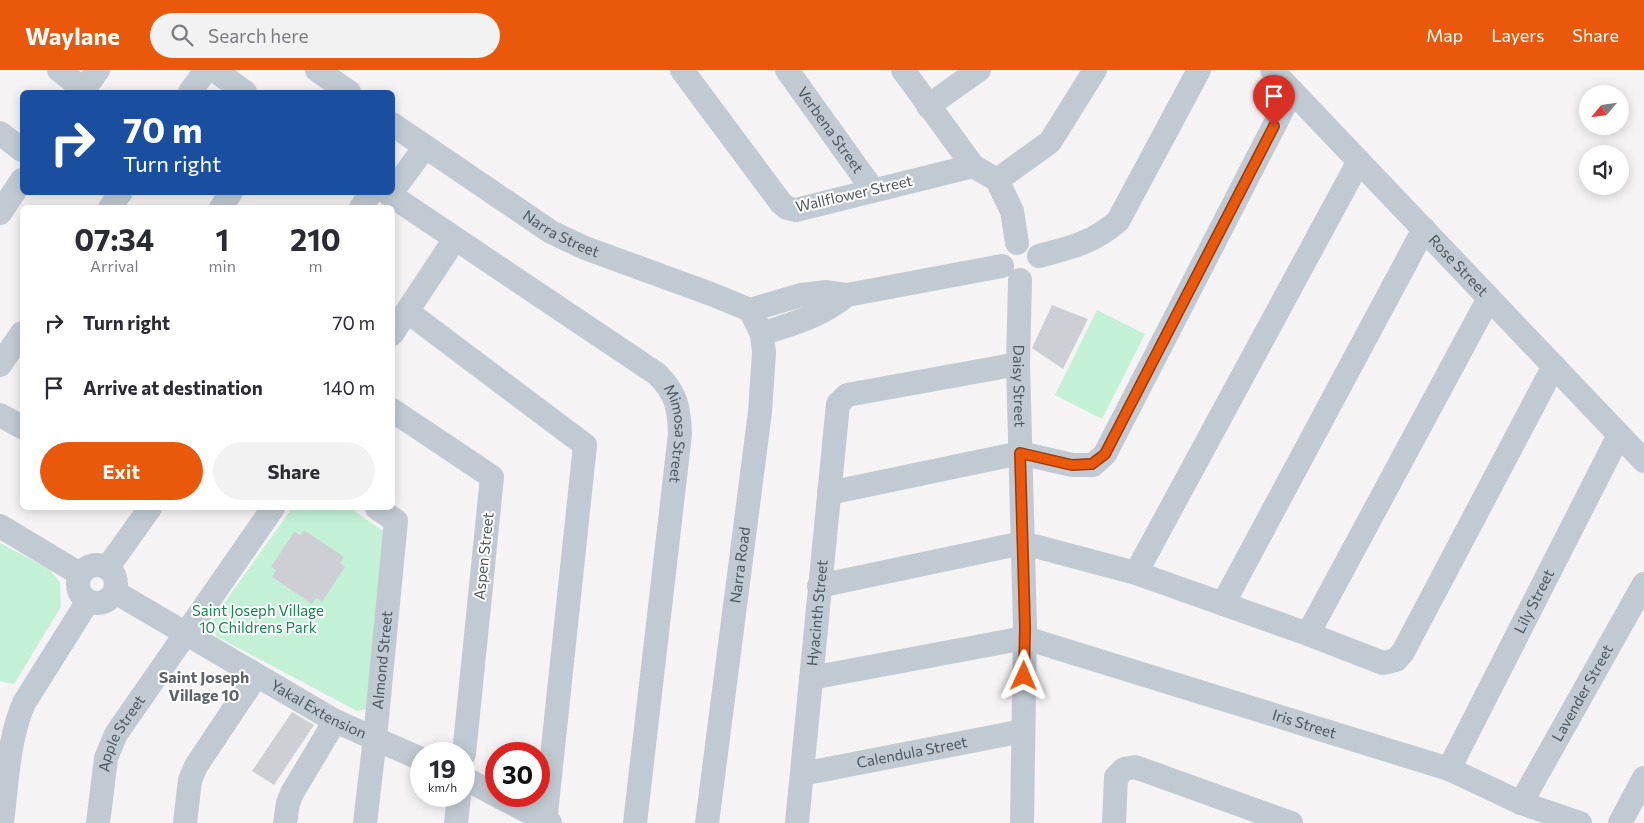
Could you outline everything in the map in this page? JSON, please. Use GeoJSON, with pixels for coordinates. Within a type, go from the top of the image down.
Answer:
{"type":"FeatureCollection","features":[{"type":"Feature","properties":{"kind":"street"},"geometry":{"type":"LineString","coordinates":[[59,70],[82,90]]}},
{"type":"Feature","properties":{"kind":"street"},"geometry":{"type":"LineString","coordinates":[[84,90],[98,70]]}},
{"type":"Feature","properties":{"kind":"street"},"geometry":{"type":"LineString","coordinates":[[191,90],[206,70]]}},
{"type":"Feature","properties":{"kind":"street"},"geometry":{"type":"LineString","coordinates":[[214,70],[242,90]]}},
{"type":"Feature","properties":{"kind":"street"},"geometry":{"type":"LineString","coordinates":[[317,70],[345,90]]}},
{"type":"Feature","properties":{"kind":"street","name":"Wallflower Street"},"geometry":{"type":"LineString","coordinates":[[682,70],[781,202],[788,208],[796,210],[972,166]]}},
{"type":"Feature","properties":{"kind":"street","name":"Verbena Street"},"geometry":{"type":"LineString","coordinates":[[786,70],[873,190]]}},
{"type":"Feature","properties":{"kind":"street"},"geometry":{"type":"LineString","coordinates":[[903,70],[972,166],[997,180],[1012,212],[1017,243]]}},
{"type":"Feature","properties":{"kind":"street"},"geometry":{"type":"LineString","coordinates":[[928,106],[979,70]]}},
{"type":"Feature","properties":{"kind":"street"},"geometry":{"type":"LineString","coordinates":[[997,180],[1050,142],[1094,70]]}},
{"type":"Feature","properties":{"kind":"street"},"geometry":{"type":"LineString","coordinates":[[1039,256],[1086,242],[1105,233],[1118,222],[1199,70]]}},
{"type":"Feature","properties":{"kind":"street","name":"Rose Street"},"geometry":{"type":"LineString","coordinates":[[1272,70],[1644,461]]}},
{"type":"Feature","properties":{"kind":"street"},"geometry":{"type":"LineString","coordinates":[[829,493],[1020,453],[1072,465],[1092,464],[1105,454],[1292,91]]}},
{"type":"Feature","properties":{"kind":"street","name":"Narra Street"},"geometry":{"type":"LineString","coordinates":[[395,130],[551,232],[585,248],[750,310]]}},
{"type":"Feature","properties":{"kind":"street"},"geometry":{"type":"LineString","coordinates":[[0,133],[20,148]]}},
{"type":"Feature","properties":{"kind":"street"},"geometry":{"type":"LineString","coordinates":[[395,179],[425,148]]}},
{"type":"Feature","properties":{"kind":"street"},"geometry":{"type":"LineString","coordinates":[[1136,573],[1359,161]]}},
{"type":"Feature","properties":{"kind":"street"},"geometry":{"type":"LineString","coordinates":[[0,213],[20,183]]}},
{"type":"Feature","properties":{"kind":"street","name":"Mimosa Street"},"geometry":{"type":"LineString","coordinates":[[380,195],[455,239],[657,374],[667,384],[676,399],[680,434],[635,823]]}},
{"type":"Feature","properties":{"kind":"street"},"geometry":{"type":"LineString","coordinates":[[1223,604],[1424,229]]}},
{"type":"Feature","properties":{"kind":"street"},"geometry":{"type":"LineString","coordinates":[[395,330],[455,239]]}},
{"type":"Feature","properties":{"kind":"street"},"geometry":{"type":"LineString","coordinates":[[750,310],[800,295],[827,292],[847,296],[1011,273],[1031,277],[1036,273],[1040,262],[1039,256],[1033,247],[1022,242],[1006,248],[1002,260],[1011,273]]}},
{"type":"Feature","properties":{"kind":"street","name":"Daisy Street"},"geometry":{"type":"LineString","coordinates":[[1011,273],[1018,364],[1024,638],[1023,731],[1015,822]]}},
{"type":"Feature","properties":{"kind":"street"},"geometry":{"type":"LineString","coordinates":[[762,334],[831,308],[847,296]]}},
{"type":"Feature","properties":{"kind":"street"},"geometry":{"type":"LineString","coordinates":[[1308,634],[1489,298]]}},
{"type":"Feature","properties":{"kind":"street","name":"Narra Road"},"geometry":{"type":"LineString","coordinates":[[707,823],[760,412],[764,353],[762,334],[750,310]]}},
{"type":"Feature","properties":{"kind":"street"},"geometry":{"type":"LineString","coordinates":[[408,312],[585,446],[547,822],[518,807]]}},
{"type":"Feature","properties":{"kind":"street"},"geometry":{"type":"LineString","coordinates":[[0,365],[20,336]]}},
{"type":"Feature","properties":{"kind":"street","name":"Hyacinth Street"},"geometry":{"type":"LineString","coordinates":[[797,823],[838,404],[847,395],[1018,364]]}},
{"type":"Feature","properties":{"kind":"street"},"geometry":{"type":"LineString","coordinates":[[819,586],[1023,543],[1136,573],[1308,634],[1383,663],[1396,660],[1403,652],[1554,366]]}},
{"type":"Feature","properties":{"kind":"street","name":"Aspen Street"},"geometry":{"type":"LineString","coordinates":[[395,412],[492,478],[465,742]]}},
{"type":"Feature","properties":{"kind":"street"},"geometry":{"type":"LineString","coordinates":[[0,415],[20,426]]}},
{"type":"Feature","properties":{"kind":"street","name":"Lily Street"},"geometry":{"type":"LineString","coordinates":[[1449,769],[1619,435]]}},
{"type":"Feature","properties":{"kind":"street"},"geometry":{"type":"LineString","coordinates":[[108,567],[149,510]]}},
{"type":"Feature","properties":{"kind":"street","name":"Apple Street"},"geometry":{"type":"LineString","coordinates":[[98,823],[106,758],[116,734],[271,510]]}},
{"type":"Feature","properties":{"kind":"street","name":"Almond Street"},"geometry":{"type":"LineString","coordinates":[[365,823],[396,521],[380,510]]}},
{"type":"Feature","properties":{"kind":"street"},"geometry":{"type":"LineString","coordinates":[[0,526],[80,574]]}},
{"type":"Feature","properties":{"kind":"street"},"geometry":{"type":"LineString","coordinates":[[100,564],[108,567],[114,574],[117,583],[115,592],[112,597],[101,603],[88,601],[82,596],[79,589],[78,581],[80,574],[86,568],[93,565],[100,564]]}},
{"type":"Feature","properties":{"kind":"street","name":"Lavender Street"},"geometry":{"type":"LineString","coordinates":[[1521,803],[1644,584]]}},
{"type":"Feature","properties":{"kind":"street","name":"Yakal Extension"},"geometry":{"type":"LineString","coordinates":[[115,592],[335,721],[410,754]]}},
{"type":"Feature","properties":{"kind":"street"},"geometry":{"type":"LineString","coordinates":[[2,823],[14,732],[24,703],[88,601]]}},
{"type":"Feature","properties":{"kind":"street"},"geometry":{"type":"LineString","coordinates":[[812,678],[1024,638]]}},
{"type":"Feature","properties":{"kind":"street","name":"Iris Street"},"geometry":{"type":"LineString","coordinates":[[1024,638],[1449,769],[1521,803],[1580,823]]}},
{"type":"Feature","properties":{"kind":"street"},"geometry":{"type":"LineString","coordinates":[[185,823],[190,780],[196,766],[256,676]]}},
{"type":"Feature","properties":{"kind":"street"},"geometry":{"type":"LineString","coordinates":[[285,823],[288,803],[292,793],[335,721]]}},
{"type":"Feature","properties":{"kind":"street","name":"Calendula Street"},"geometry":{"type":"LineString","coordinates":[[802,774],[1023,731]]}},
{"type":"Feature","properties":{"kind":"street"},"geometry":{"type":"LineString","coordinates":[[1114,823],[1116,777],[1124,769],[1135,767],[1291,823]]}},
{"type":"Feature","properties":{"kind":"street"},"geometry":{"type":"LineString","coordinates":[[1620,823],[1644,778]]}},
{"type":"Feature","properties":{"kind":"street"},"geometry":{"type":"LineString","coordinates":[[456,823],[458,807]]}},
{"type":"Feature","properties":{"kind":"green space"},"geometry":{"type":"Polygon","coordinates":[[[1097,310],[1145,334],[1102,419],[1055,395],[1097,310]]]}},
{"type":"Feature","properties":{"kind":"green space","name":"Saint Joseph Village 10 Childrens Park"},"geometry":{"type":"Polygon","coordinates":[[[291,510],[353,510],[389,535],[371,708],[357,711],[216,636],[212,620],[291,510]]]}},
{"type":"Feature","properties":{"kind":"green space"},"geometry":{"type":"Polygon","coordinates":[[[0,543],[49,569],[60,582],[61,607],[14,684],[0,681],[0,543]]]}},
{"type":"Feature","properties":{"kind":"building"},"geometry":{"type":"Polygon","coordinates":[[[1052,305],[1088,319],[1063,369],[1032,348],[1052,305]]]}},
{"type":"Feature","properties":{"kind":"building"},"geometry":{"type":"Polygon","coordinates":[[[304,530],[344,557],[340,563],[345,567],[322,602],[316,598],[312,604],[272,577],[276,570],[271,567],[294,532],[300,535],[304,530]]]}},
{"type":"Feature","properties":{"kind":"building"},"geometry":{"type":"Polygon","coordinates":[[[292,712],[314,725],[274,785],[252,771],[292,712]]]}},
{"type":"Feature","properties":{"kind":"district","name":"Saint Joseph Village 10"},"geometry":{"type":"Point","coordinates":[204,686]}},
{"type":"Feature","properties":{"kind":"route"},"geometry":{"type":"LineString","coordinates":[[1024,676],[1025,627],[1020,453],[1072,465],[1092,464],[1105,454],[1274,126]]}}]}
